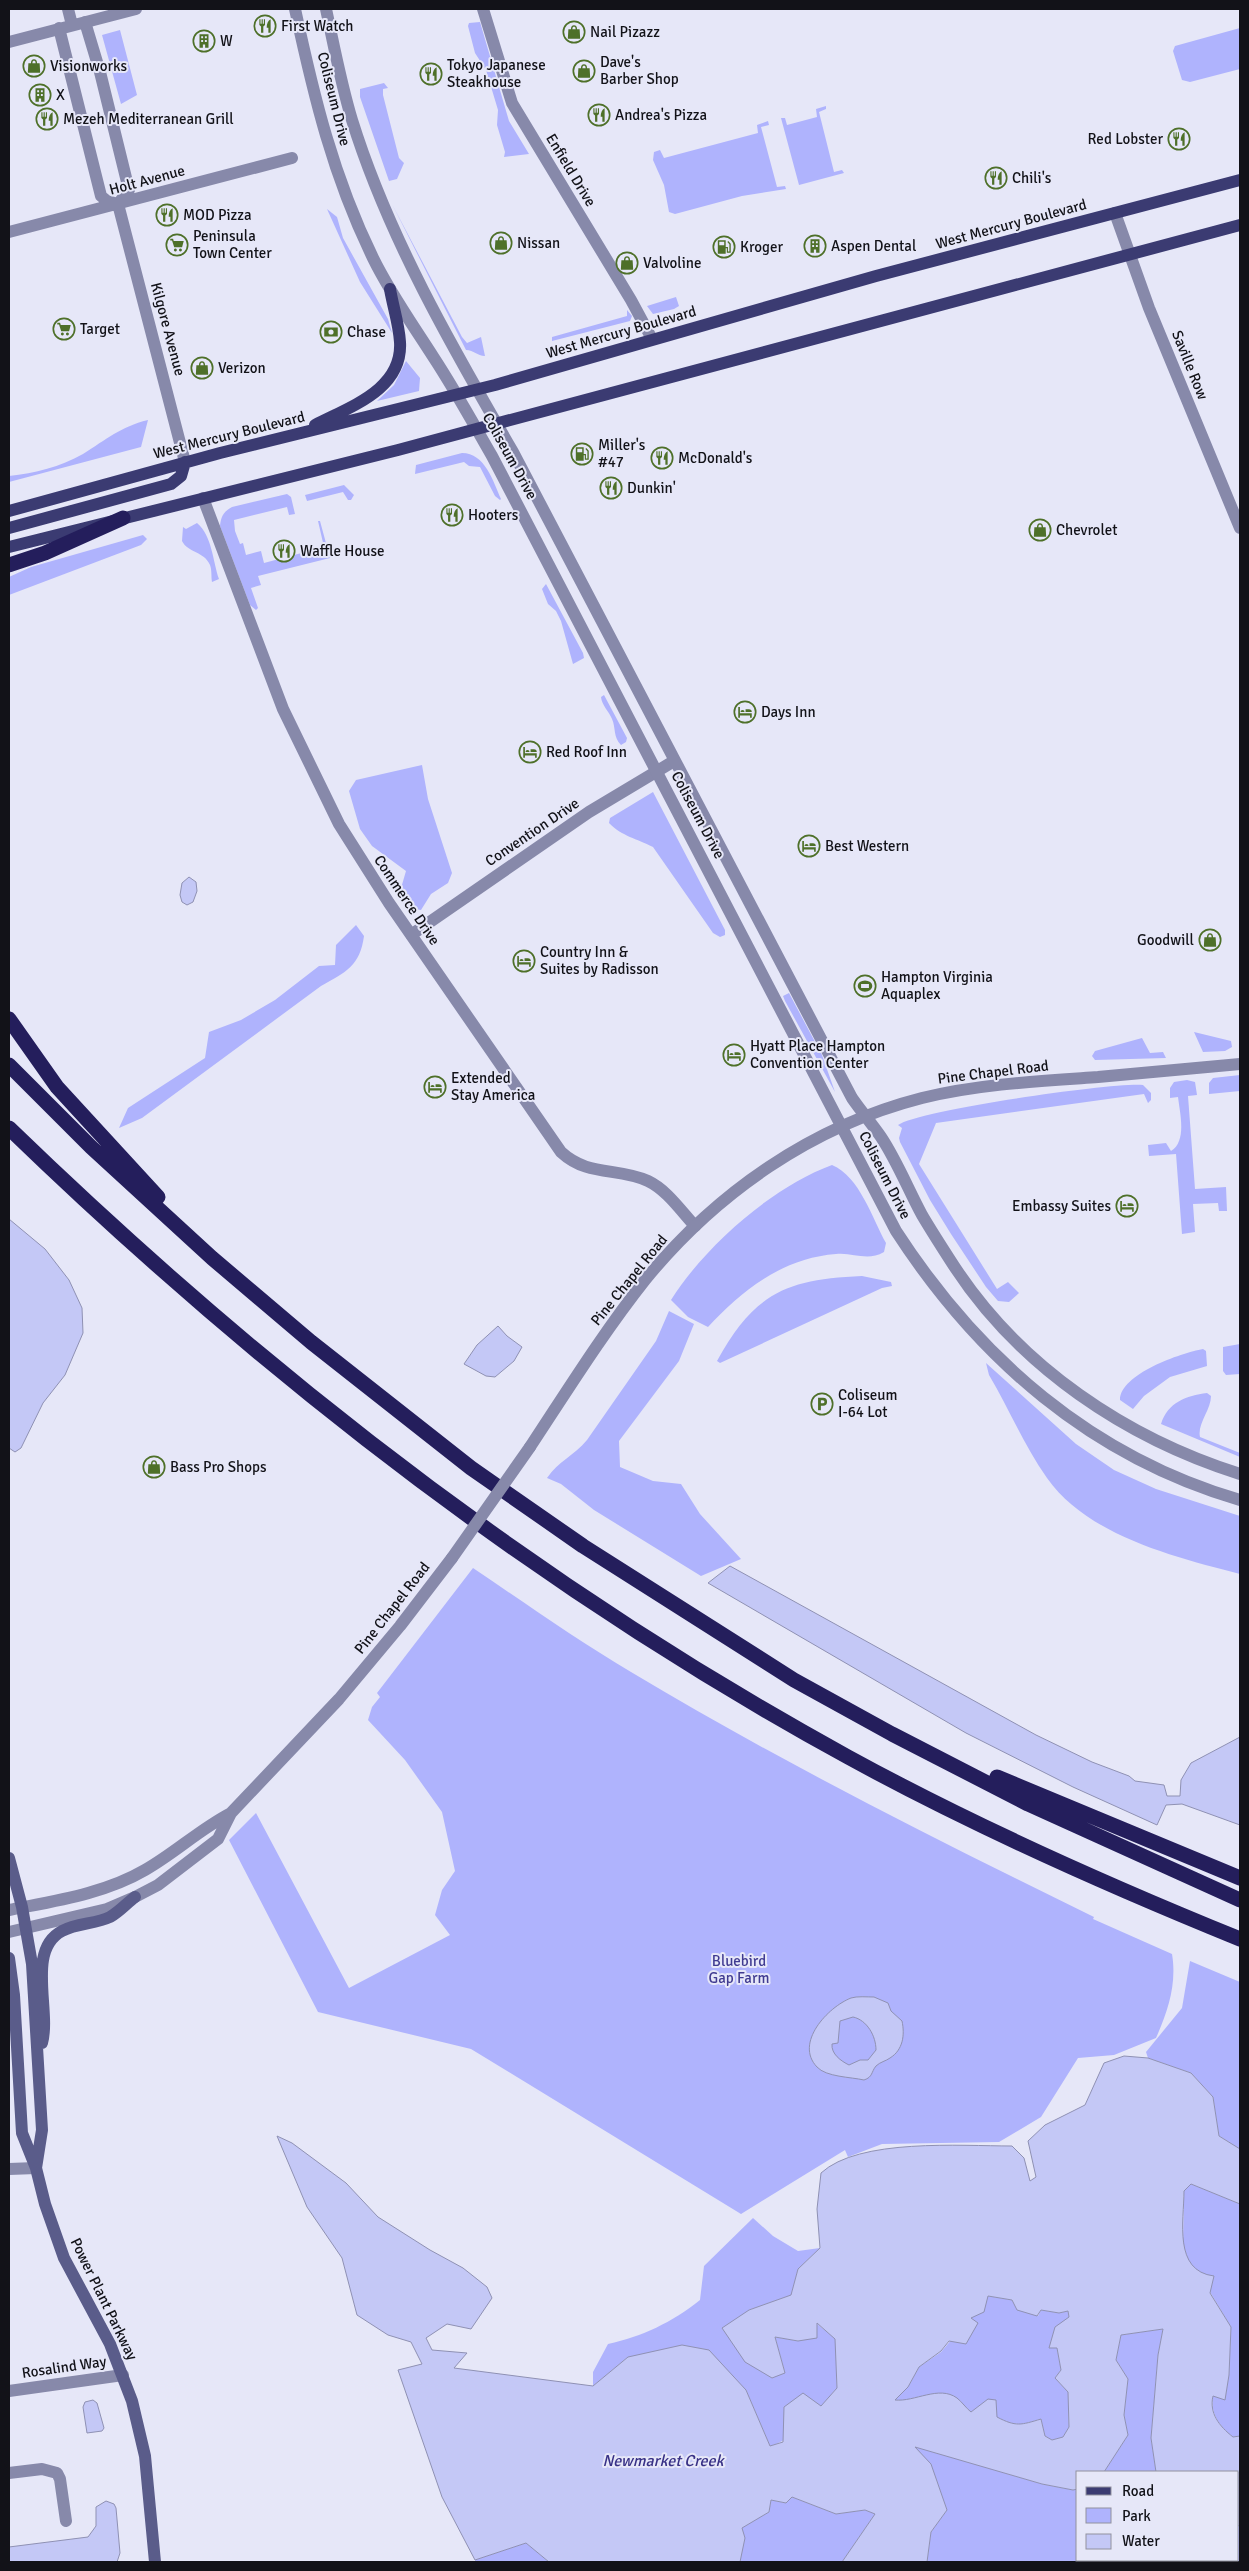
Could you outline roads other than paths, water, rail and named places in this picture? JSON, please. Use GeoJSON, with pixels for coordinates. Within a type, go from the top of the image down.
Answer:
{"type":"FeatureCollection","features":[{"type":"Feature","properties":{"kind":"highway"},"geometry":{"type":"LineString","coordinates":[[9,565],[123,518]]}},
{"type":"Feature","properties":{"kind":"highway"},"geometry":{"type":"LineString","coordinates":[[9,1019],[57,1087],[212,1258]]}},
{"type":"Feature","properties":{"kind":"highway"},"geometry":{"type":"LineString","coordinates":[[9,1065],[91,1147],[212,1258],[311,1342],[471,1468],[583,1546],[794,1680],[892,1734],[1028,1804],[1240,1900]]}},
{"type":"Feature","properties":{"kind":"highway"},"geometry":{"type":"LineString","coordinates":[[9,1128],[150,1261],[330,1413],[496,1537],[613,1616],[760,1707],[848,1758],[1087,1874],[1240,1939]]}},
{"type":"Feature","properties":{"kind":"highway"},"geometry":{"type":"LineString","coordinates":[[892,1734],[1240,1878]]}},
{"type":"Feature","properties":{"kind":"main road","name":"West Mercury Boulevard"},"geometry":{"type":"LineString","coordinates":[[9,510],[185,462],[456,395],[876,276],[1240,180]]}},
{"type":"Feature","properties":{"kind":"main road"},"geometry":{"type":"LineString","coordinates":[[9,547],[497,424],[1240,225]]}},
{"type":"Feature","properties":{"kind":"main road"},"geometry":{"type":"LineString","coordinates":[[297,434],[366,399],[391,376],[396,368],[400,344],[390,289]]}},
{"type":"Feature","properties":{"kind":"main road"},"geometry":{"type":"LineString","coordinates":[[9,528],[171,484],[181,476],[185,462]]}},
{"type":"Feature","properties":{"kind":"main road","name":"Power Plant Parkway"},"geometry":{"type":"LineString","coordinates":[[9,1858],[22,1907],[32,1964],[42,2130],[36,2168]]}},
{"type":"Feature","properties":{"kind":"main road"},"geometry":{"type":"LineString","coordinates":[[38,2057],[45,2032],[42,1968],[46,1948],[60,1932],[110,1917],[135,1897]]}},
{"type":"Feature","properties":{"kind":"main road","name":"Power Plant Parkway"},"geometry":{"type":"LineString","coordinates":[[9,1958],[14,1995],[22,2133],[36,2168],[45,2204],[64,2258],[103,2329],[123,2375],[145,2456],[155,2562]]}},
{"type":"Feature","properties":{"kind":"street"},"geometry":{"type":"LineString","coordinates":[[60,28],[70,79],[101,196],[107,201],[118,204],[129,190],[100,72],[78,23],[68,9]]}},
{"type":"Feature","properties":{"kind":"street"},"geometry":{"type":"LineString","coordinates":[[9,42],[136,9]]}},
{"type":"Feature","properties":{"kind":"street","name":"Coliseum Drive"},"geometry":{"type":"LineString","coordinates":[[295,9],[328,148],[356,220],[390,289],[477,429],[896,1231],[918,1265],[958,1316],[998,1359],[1066,1415],[1128,1452],[1179,1478],[1240,1500]]}},
{"type":"Feature","properties":{"kind":"street","name":"Coliseum Drive"},"geometry":{"type":"LineString","coordinates":[[326,9],[352,118],[371,174],[402,245],[852,1098],[881,1137],[923,1216],[958,1272],[979,1300],[1014,1340],[1068,1386],[1115,1418],[1160,1442],[1240,1474]]}},
{"type":"Feature","properties":{"kind":"street","name":"Enfield Drive"},"geometry":{"type":"LineString","coordinates":[[483,9],[512,103],[631,300],[652,340]]}},
{"type":"Feature","properties":{"kind":"street","name":"Holt Avenue"},"geometry":{"type":"LineString","coordinates":[[9,232],[292,158]]}},
{"type":"Feature","properties":{"kind":"street","name":"Kilgore Avenue"},"geometry":{"type":"LineString","coordinates":[[118,204],[185,462]]}},
{"type":"Feature","properties":{"kind":"street","name":"Saville Row"},"geometry":{"type":"LineString","coordinates":[[1115,213],[1129,255],[1240,528]]}},
{"type":"Feature","properties":{"kind":"street","name":"Commerce Drive"},"geometry":{"type":"LineString","coordinates":[[203,498],[272,683],[300,749],[339,824],[411,935],[561,1152],[584,1168],[637,1177],[654,1184],[695,1226]]}},
{"type":"Feature","properties":{"kind":"street","name":"Convention Drive"},"geometry":{"type":"LineString","coordinates":[[411,935],[589,812],[674,761]]}},
{"type":"Feature","properties":{"kind":"street","name":"Pine Chapel Road"},"geometry":{"type":"LineString","coordinates":[[9,1932],[107,1909],[135,1897],[158,1885],[218,1839],[231,1813],[340,1699],[400,1626],[452,1558],[626,1305],[646,1280],[695,1226],[722,1201],[764,1169],[794,1150],[842,1127],[923,1098],[970,1090],[1240,1064]]}},
{"type":"Feature","properties":{"kind":"street","name":"Pine Chapel Road"},"geometry":{"type":"LineString","coordinates":[[9,1910],[75,1896],[119,1882],[159,1862],[206,1826],[231,1813]]}},
{"type":"Feature","properties":{"kind":"street"},"geometry":{"type":"LineString","coordinates":[[9,2170],[36,2168]]}},
{"type":"Feature","properties":{"kind":"street","name":"Rosalind Way"},"geometry":{"type":"LineString","coordinates":[[9,2391],[123,2375]]}},
{"type":"Feature","properties":{"kind":"street"},"geometry":{"type":"LineString","coordinates":[[9,2473],[42,2470],[57,2473],[60,2479],[66,2521]]}},
{"type":"Feature","properties":{"kind":"water"},"geometry":{"type":"Polygon","coordinates":[[[189,877],[196,882],[197,891],[193,902],[187,905],[182,902],[180,895],[182,883],[189,877]]]}},
{"type":"Feature","properties":{"kind":"water"},"geometry":{"type":"Polygon","coordinates":[[[9,1219],[45,1249],[69,1280],[82,1308],[83,1333],[65,1375],[43,1403],[21,1448],[15,1452],[9,1448],[9,1219]]]}},
{"type":"Feature","properties":{"kind":"water"},"geometry":{"type":"Polygon","coordinates":[[[498,1326],[507,1336],[522,1347],[514,1361],[495,1377],[486,1376],[464,1364],[477,1345],[498,1326]]]}},
{"type":"Feature","properties":{"kind":"water"},"geometry":{"type":"Polygon","coordinates":[[[730,1566],[1036,1735],[1092,1762],[1129,1776],[1135,1781],[1164,1785],[1167,1796],[1180,1796],[1181,1780],[1191,1763],[1240,1737],[1240,1825],[1182,1804],[1166,1805],[1157,1825],[1073,1787],[966,1733],[708,1583],[730,1566]]]}},
{"type":"Feature","properties":{"kind":"water"},"geometry":{"type":"Polygon","coordinates":[[[853,1997],[874,1997],[888,2003],[891,2011],[902,2021],[903,2037],[898,2051],[890,2058],[879,2063],[870,2076],[864,2080],[832,2075],[817,2067],[811,2058],[809,2047],[817,2027],[824,2017],[853,1997]],[[853,2017],[840,2021],[838,2043],[832,2044],[835,2054],[849,2065],[860,2060],[868,2060],[876,2050],[870,2029],[853,2017]]]}},
{"type":"Feature","properties":{"kind":"water","name":"Newmarket Creek"},"geometry":{"type":"Polygon","coordinates":[[[1124,2056],[1148,2058],[1191,2073],[1213,2097],[1219,2136],[1240,2149],[1240,2204],[1191,2184],[1184,2191],[1183,2230],[1186,2255],[1192,2265],[1201,2272],[1214,2276],[1210,2293],[1231,2327],[1229,2375],[1225,2400],[1213,2396],[1212,2408],[1216,2419],[1223,2428],[1233,2437],[1240,2436],[1240,2525],[1239,2471],[1156,2471],[1151,2438],[1158,2355],[1163,2329],[1121,2335],[1116,2360],[1128,2379],[1124,2415],[1128,2435],[1105,2471],[1076,2471],[1076,2489],[1042,2484],[915,2447],[931,2464],[947,2510],[931,2532],[927,2562],[842,2562],[875,2514],[865,2510],[836,2514],[792,2497],[786,2503],[771,2500],[769,2512],[742,2528],[745,2538],[740,2562],[549,2562],[526,2543],[475,2560],[442,2497],[398,2370],[422,2364],[411,2342],[388,2335],[357,2315],[342,2258],[307,2207],[277,2136],[292,2143],[346,2183],[378,2217],[430,2250],[463,2268],[487,2287],[492,2298],[471,2329],[447,2324],[426,2338],[432,2350],[467,2353],[454,2368],[593,2386],[628,2357],[682,2345],[709,2350],[746,2390],[770,2446],[783,2442],[784,2407],[803,2393],[821,2406],[837,2388],[835,2339],[817,2323],[817,2338],[798,2341],[775,2337],[785,2373],[772,2378],[745,2362],[722,2328],[749,2310],[791,2295],[798,2269],[820,2248],[817,2209],[821,2173],[838,2162],[860,2154],[885,2149],[939,2145],[1012,2146],[1024,2158],[1030,2181],[1036,2177],[1028,2141],[1045,2125],[1085,2105],[1104,2063],[1124,2056]],[[988,2296],[984,2312],[971,2318],[978,2323],[966,2344],[949,2341],[941,2351],[919,2367],[908,2387],[895,2400],[935,2393],[950,2394],[957,2398],[971,2412],[988,2399],[996,2400],[997,2417],[1014,2424],[1028,2423],[1041,2419],[1045,2436],[1052,2440],[1063,2437],[1069,2427],[1068,2392],[1055,2378],[1061,2370],[1057,2348],[1049,2348],[1055,2327],[1069,2317],[1068,2311],[1059,2313],[1041,2310],[1037,2316],[1017,2310],[1012,2300],[988,2296]]]}},
{"type":"Feature","properties":{"kind":"water"},"geometry":{"type":"Polygon","coordinates":[[[93,2400],[97,2403],[104,2428],[102,2431],[87,2433],[83,2407],[85,2402],[93,2400]]]}},
{"type":"Feature","properties":{"kind":"water"},"geometry":{"type":"Polygon","coordinates":[[[106,2501],[114,2504],[116,2508],[120,2553],[117,2562],[9,2562],[9,2547],[88,2537],[96,2526],[96,2507],[106,2501]]]}},
{"type":"Feature","properties":{"kind":"place","name":"First Watch"},"geometry":{"type":"Point","coordinates":[265,26]}},
{"type":"Feature","properties":{"kind":"place","name":"Nail Pizazz"},"geometry":{"type":"Point","coordinates":[574,32]}},
{"type":"Feature","properties":{"kind":"place","name":"W"},"geometry":{"type":"Point","coordinates":[204,41]}},
{"type":"Feature","properties":{"kind":"place","name":"Visionworks"},"geometry":{"type":"Point","coordinates":[34,66]}},
{"type":"Feature","properties":{"kind":"place","name":"Dave's Barber Shop"},"geometry":{"type":"Point","coordinates":[584,71]}},
{"type":"Feature","properties":{"kind":"place","name":"Tokyo Japanese Steakhouse"},"geometry":{"type":"Point","coordinates":[431,74]}},
{"type":"Feature","properties":{"kind":"place","name":"X"},"geometry":{"type":"Point","coordinates":[40,95]}},
{"type":"Feature","properties":{"kind":"place","name":"Andrea's Pizza"},"geometry":{"type":"Point","coordinates":[599,115]}},
{"type":"Feature","properties":{"kind":"place","name":"Mezeh Mediterranean Grill"},"geometry":{"type":"Point","coordinates":[47,119]}},
{"type":"Feature","properties":{"kind":"place","name":"Red Lobster"},"geometry":{"type":"Point","coordinates":[1179,139]}},
{"type":"Feature","properties":{"kind":"place","name":"Chili's"},"geometry":{"type":"Point","coordinates":[996,178]}},
{"type":"Feature","properties":{"kind":"place","name":"MOD Pizza"},"geometry":{"type":"Point","coordinates":[167,215]}},
{"type":"Feature","properties":{"kind":"place","name":"Nissan"},"geometry":{"type":"Point","coordinates":[501,243]}},
{"type":"Feature","properties":{"kind":"place","name":"Peninsula Town Center"},"geometry":{"type":"Point","coordinates":[177,245]}},
{"type":"Feature","properties":{"kind":"place","name":"Aspen Dental"},"geometry":{"type":"Point","coordinates":[815,246]}},
{"type":"Feature","properties":{"kind":"place","name":"Kroger"},"geometry":{"type":"Point","coordinates":[724,247]}},
{"type":"Feature","properties":{"kind":"place","name":"Valvoline"},"geometry":{"type":"Point","coordinates":[627,263]}},
{"type":"Feature","properties":{"kind":"place","name":"Target"},"geometry":{"type":"Point","coordinates":[64,329]}},
{"type":"Feature","properties":{"kind":"place","name":"Chase"},"geometry":{"type":"Point","coordinates":[331,332]}},
{"type":"Feature","properties":{"kind":"place","name":"Verizon"},"geometry":{"type":"Point","coordinates":[202,368]}},
{"type":"Feature","properties":{"kind":"place","name":"Miller's #47"},"geometry":{"type":"Point","coordinates":[582,454]}},
{"type":"Feature","properties":{"kind":"place","name":"McDonald's"},"geometry":{"type":"Point","coordinates":[662,458]}},
{"type":"Feature","properties":{"kind":"place","name":"Dunkin'"},"geometry":{"type":"Point","coordinates":[611,488]}},
{"type":"Feature","properties":{"kind":"place","name":"Hooters"},"geometry":{"type":"Point","coordinates":[452,515]}},
{"type":"Feature","properties":{"kind":"place","name":"Chevrolet"},"geometry":{"type":"Point","coordinates":[1040,530]}},
{"type":"Feature","properties":{"kind":"place","name":"Waffle House"},"geometry":{"type":"Point","coordinates":[284,551]}},
{"type":"Feature","properties":{"kind":"place","name":"Days Inn"},"geometry":{"type":"Point","coordinates":[745,712]}},
{"type":"Feature","properties":{"kind":"place","name":"Red Roof Inn"},"geometry":{"type":"Point","coordinates":[530,752]}},
{"type":"Feature","properties":{"kind":"place","name":"Best Western"},"geometry":{"type":"Point","coordinates":[809,846]}},
{"type":"Feature","properties":{"kind":"place","name":"Goodwill"},"geometry":{"type":"Point","coordinates":[1210,940]}},
{"type":"Feature","properties":{"kind":"place","name":"Country Inn & Suites by Radisson"},"geometry":{"type":"Point","coordinates":[524,961]}},
{"type":"Feature","properties":{"kind":"place","name":"Hampton Virginia Aquaplex"},"geometry":{"type":"Point","coordinates":[865,986]}},
{"type":"Feature","properties":{"kind":"place","name":"Hyatt Place Hampton Convention Center"},"geometry":{"type":"Point","coordinates":[734,1055]}},
{"type":"Feature","properties":{"kind":"place","name":"Extended Stay America"},"geometry":{"type":"Point","coordinates":[435,1087]}},
{"type":"Feature","properties":{"kind":"place","name":"Embassy Suites"},"geometry":{"type":"Point","coordinates":[1127,1206]}},
{"type":"Feature","properties":{"kind":"place","name":"Coliseum I-64 Lot"},"geometry":{"type":"Point","coordinates":[822,1404]}},
{"type":"Feature","properties":{"kind":"place","name":"Bass Pro Shops"},"geometry":{"type":"Point","coordinates":[154,1467]}},
{"type":"Feature","properties":{"kind":"park label","name":"Bluebird Gap Farm"},"geometry":{"type":"Point","coordinates":[739,1970]}}]}
